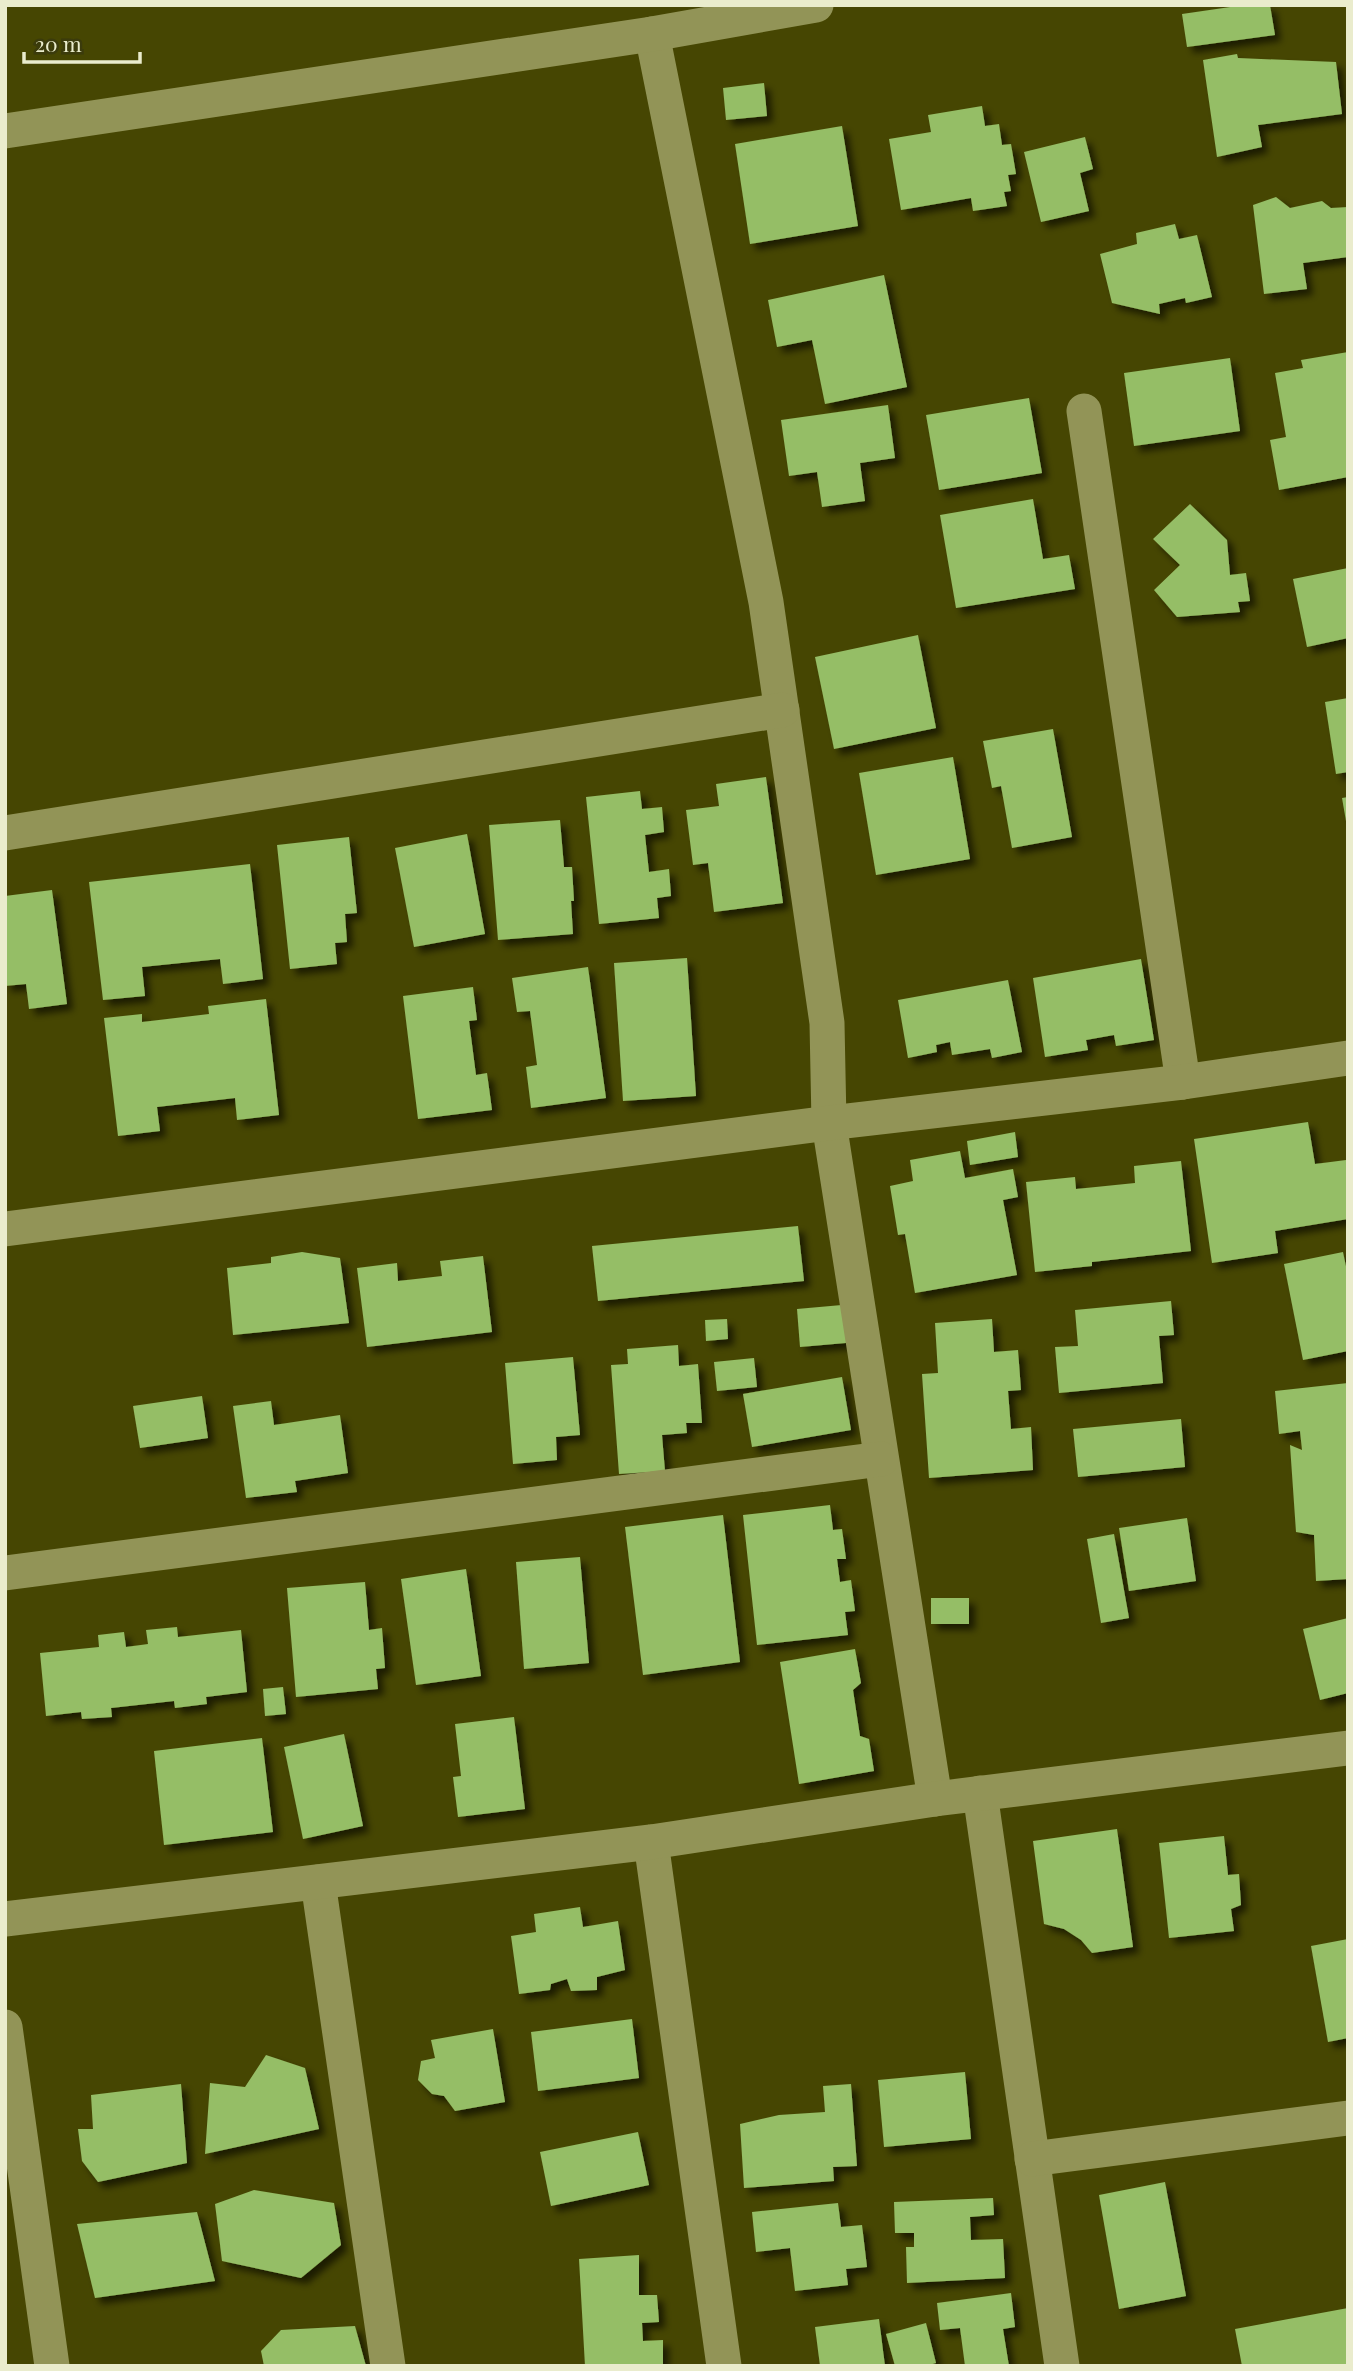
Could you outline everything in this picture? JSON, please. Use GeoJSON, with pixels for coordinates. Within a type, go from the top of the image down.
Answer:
{"type":"FeatureCollection","features":[{"type":"Feature","properties":{"kind":"street"},"geometry":{"type":"LineString","coordinates":[[5,131],[652,34],[816,5]]}},
{"type":"Feature","properties":{"kind":"street"},"geometry":{"type":"LineString","coordinates":[[652,34],[766,602],[827,1023],[830,1123],[935,1799]]}},
{"type":"Feature","properties":{"kind":"street"},"geometry":{"type":"LineString","coordinates":[[1084,411],[1183,1082]]}},
{"type":"Feature","properties":{"kind":"street"},"geometry":{"type":"LineString","coordinates":[[5,833],[782,710]]}},
{"type":"Feature","properties":{"kind":"street"},"geometry":{"type":"LineString","coordinates":[[5,1229],[830,1123],[1183,1082],[1348,1058]]}},
{"type":"Feature","properties":{"kind":"street"},"geometry":{"type":"LineString","coordinates":[[5,1573],[881,1459]]}},
{"type":"Feature","properties":{"kind":"street"},"geometry":{"type":"LineString","coordinates":[[5,1919],[651,1842],[935,1799],[1348,1748]]}},
{"type":"Feature","properties":{"kind":"street"},"geometry":{"type":"LineString","coordinates":[[980,1793],[1062,2366]]}},
{"type":"Feature","properties":{"kind":"street"},"geometry":{"type":"LineString","coordinates":[[651,1842],[724,2366]]}},
{"type":"Feature","properties":{"kind":"street"},"geometry":{"type":"LineString","coordinates":[[318,1882],[388,2366]]}},
{"type":"Feature","properties":{"kind":"street"},"geometry":{"type":"LineString","coordinates":[[5,2027],[52,2366]]}},
{"type":"Feature","properties":{"kind":"street"},"geometry":{"type":"LineString","coordinates":[[1032,2159],[1348,2118]]}},
{"type":"Feature","properties":{"kind":"building"},"geometry":{"type":"Polygon","coordinates":[[[1244,5],[1270,5],[1275,35],[1187,47],[1182,14],[1244,5]]]}},
{"type":"Feature","properties":{"kind":"building"},"geometry":{"type":"Polygon","coordinates":[[[1237,54],[1238,58],[1336,62],[1342,114],[1258,125],[1262,147],[1217,157],[1203,60],[1237,54]]]}},
{"type":"Feature","properties":{"kind":"building"},"geometry":{"type":"Polygon","coordinates":[[[764,83],[767,116],[726,120],[723,88],[764,83]]]}},
{"type":"Feature","properties":{"kind":"building"},"geometry":{"type":"Polygon","coordinates":[[[982,106],[985,126],[999,124],[1002,145],[1011,144],[1016,174],[1008,175],[1011,191],[1004,192],[1007,206],[973,211],[971,198],[901,210],[889,139],[931,132],[928,115],[982,106]]]}},
{"type":"Feature","properties":{"kind":"building"},"geometry":{"type":"Polygon","coordinates":[[[842,126],[858,226],[750,244],[735,144],[842,126]]]}},
{"type":"Feature","properties":{"kind":"building"},"geometry":{"type":"Polygon","coordinates":[[[1085,137],[1093,169],[1080,173],[1089,211],[1041,222],[1024,152],[1085,137]]]}},
{"type":"Feature","properties":{"kind":"building"},"geometry":{"type":"Polygon","coordinates":[[[1276,197],[1290,208],[1322,201],[1331,208],[1348,207],[1348,257],[1303,263],[1307,289],[1264,294],[1253,205],[1276,197]]]}},
{"type":"Feature","properties":{"kind":"building"},"geometry":{"type":"Polygon","coordinates":[[[1175,224],[1179,239],[1197,235],[1212,297],[1186,303],[1185,298],[1159,304],[1160,314],[1112,303],[1100,254],[1137,244],[1136,233],[1175,224]]]}},
{"type":"Feature","properties":{"kind":"building"},"geometry":{"type":"Polygon","coordinates":[[[884,275],[907,387],[825,404],[812,340],[777,347],[768,300],[884,275]]]}},
{"type":"Feature","properties":{"kind":"building"},"geometry":{"type":"Polygon","coordinates":[[[1348,352],[1348,477],[1279,490],[1270,440],[1286,437],[1275,373],[1303,368],[1301,360],[1348,352]]]}},
{"type":"Feature","properties":{"kind":"building"},"geometry":{"type":"Polygon","coordinates":[[[1230,358],[1240,431],[1134,446],[1124,373],[1230,358]]]}},
{"type":"Feature","properties":{"kind":"building"},"geometry":{"type":"Polygon","coordinates":[[[1029,398],[1042,473],[939,490],[926,415],[1029,398]]]}},
{"type":"Feature","properties":{"kind":"building"},"geometry":{"type":"Polygon","coordinates":[[[888,405],[895,458],[860,463],[865,501],[822,507],[817,472],[789,476],[781,420],[888,405]]]}},
{"type":"Feature","properties":{"kind":"building"},"geometry":{"type":"Polygon","coordinates":[[[1033,499],[1043,559],[1069,555],[1075,589],[956,608],[940,515],[1033,499]]]}},
{"type":"Feature","properties":{"kind":"building"},"geometry":{"type":"Polygon","coordinates":[[[1190,504],[1227,540],[1230,575],[1246,573],[1250,601],[1238,602],[1240,612],[1177,617],[1154,590],[1180,565],[1153,539],[1190,504]]]}},
{"type":"Feature","properties":{"kind":"building"},"geometry":{"type":"Polygon","coordinates":[[[1348,568],[1348,638],[1307,647],[1293,579],[1348,568]]]}},
{"type":"Feature","properties":{"kind":"building"},"geometry":{"type":"Polygon","coordinates":[[[918,635],[936,728],[834,749],[815,657],[918,635]]]}},
{"type":"Feature","properties":{"kind":"building"},"geometry":{"type":"Polygon","coordinates":[[[1348,698],[1348,772],[1336,774],[1325,702],[1348,698]]]}},
{"type":"Feature","properties":{"kind":"building"},"geometry":{"type":"Polygon","coordinates":[[[1053,729],[1072,837],[1012,848],[1001,786],[992,788],[983,741],[1053,729]]]}},
{"type":"Feature","properties":{"kind":"building"},"geometry":{"type":"Polygon","coordinates":[[[953,757],[970,859],[876,875],[859,773],[953,757]]]}},
{"type":"Feature","properties":{"kind":"building"},"geometry":{"type":"Polygon","coordinates":[[[766,777],[783,903],[714,912],[708,863],[693,865],[686,810],[719,806],[716,784],[766,777]]]}},
{"type":"Feature","properties":{"kind":"building"},"geometry":{"type":"Polygon","coordinates":[[[640,791],[642,809],[662,807],[664,832],[645,835],[649,872],[669,869],[671,896],[657,898],[659,918],[599,924],[586,797],[640,791]]]}},
{"type":"Feature","properties":{"kind":"building"},"geometry":{"type":"Polygon","coordinates":[[[1348,797],[1348,821],[1346,821],[1342,798],[1348,797]]]}},
{"type":"Feature","properties":{"kind":"building"},"geometry":{"type":"Polygon","coordinates":[[[560,820],[564,867],[572,867],[573,934],[498,940],[489,825],[560,820]]]}},
{"type":"Feature","properties":{"kind":"building"},"geometry":{"type":"Polygon","coordinates":[[[467,834],[485,934],[414,947],[395,848],[467,834]]]}},
{"type":"Feature","properties":{"kind":"building"},"geometry":{"type":"Polygon","coordinates":[[[349,837],[357,913],[345,914],[347,942],[335,943],[337,964],[290,969],[277,845],[349,837]]]}},
{"type":"Feature","properties":{"kind":"building"},"geometry":{"type":"Polygon","coordinates":[[[250,864],[263,979],[223,984],[220,959],[142,967],[145,996],[103,1000],[89,882],[250,864]]]}},
{"type":"Feature","properties":{"kind":"building"},"geometry":{"type":"Polygon","coordinates":[[[52,890],[67,1004],[29,1009],[26,984],[5,986],[5,896],[52,890]]]}},
{"type":"Feature","properties":{"kind":"building"},"geometry":{"type":"Polygon","coordinates":[[[687,958],[696,1096],[623,1101],[614,963],[687,958]]]}},
{"type":"Feature","properties":{"kind":"building"},"geometry":{"type":"Polygon","coordinates":[[[1141,959],[1154,1040],[1116,1046],[1114,1035],[1086,1040],[1088,1050],[1045,1057],[1033,978],[1141,959]]]}},
{"type":"Feature","properties":{"kind":"building"},"geometry":{"type":"Polygon","coordinates":[[[588,967],[606,1098],[531,1108],[526,1067],[537,1065],[530,1011],[517,1012],[512,978],[588,967]]]}},
{"type":"Feature","properties":{"kind":"building"},"geometry":{"type":"Polygon","coordinates":[[[1008,980],[1022,1052],[992,1058],[990,1049],[952,1055],[950,1042],[936,1045],[937,1052],[908,1058],[898,1000],[1008,980]]]}},
{"type":"Feature","properties":{"kind":"building"},"geometry":{"type":"Polygon","coordinates":[[[473,987],[477,1020],[469,1021],[476,1075],[487,1073],[492,1110],[418,1119],[403,996],[473,987]]]}},
{"type":"Feature","properties":{"kind":"building"},"geometry":{"type":"Polygon","coordinates":[[[266,999],[279,1115],[237,1120],[235,1098],[157,1107],[160,1131],[118,1136],[104,1018],[142,1014],[142,1022],[209,1014],[208,1006],[266,999]]]}},
{"type":"Feature","properties":{"kind":"building"},"geometry":{"type":"Polygon","coordinates":[[[1308,1122],[1315,1164],[1346,1160],[1348,1219],[1275,1231],[1278,1253],[1212,1263],[1194,1139],[1308,1122]]]}},
{"type":"Feature","properties":{"kind":"building"},"geometry":{"type":"Polygon","coordinates":[[[1015,1132],[1018,1157],[970,1165],[967,1141],[1015,1132]]]}},
{"type":"Feature","properties":{"kind":"building"},"geometry":{"type":"Polygon","coordinates":[[[960,1151],[965,1178],[1013,1169],[1018,1197],[1003,1200],[1017,1275],[915,1293],[905,1234],[898,1235],[890,1186],[913,1181],[910,1160],[960,1151]]]}},
{"type":"Feature","properties":{"kind":"building"},"geometry":{"type":"Polygon","coordinates":[[[1181,1161],[1191,1251],[1092,1262],[1092,1266],[1035,1272],[1026,1182],[1075,1177],[1076,1189],[1135,1183],[1134,1166],[1181,1161]]]}},
{"type":"Feature","properties":{"kind":"building"},"geometry":{"type":"Polygon","coordinates":[[[798,1226],[804,1281],[598,1301],[592,1246],[798,1226]]]}},
{"type":"Feature","properties":{"kind":"building"},"geometry":{"type":"Polygon","coordinates":[[[302,1252],[340,1258],[349,1323],[233,1335],[227,1268],[271,1263],[271,1257],[302,1252]]]}},
{"type":"Feature","properties":{"kind":"building"},"geometry":{"type":"Polygon","coordinates":[[[1343,1252],[1348,1276],[1348,1351],[1303,1360],[1284,1264],[1343,1252]]]}},
{"type":"Feature","properties":{"kind":"building"},"geometry":{"type":"Polygon","coordinates":[[[483,1256],[492,1332],[367,1347],[357,1268],[397,1263],[398,1281],[442,1276],[440,1261],[483,1256]]]}},
{"type":"Feature","properties":{"kind":"building"},"geometry":{"type":"Polygon","coordinates":[[[1171,1301],[1174,1335],[1159,1336],[1163,1383],[1059,1393],[1055,1347],[1078,1346],[1075,1310],[1171,1301]]]}},
{"type":"Feature","properties":{"kind":"building"},"geometry":{"type":"Polygon","coordinates":[[[853,1304],[857,1342],[800,1347],[797,1309],[853,1304]]]}},
{"type":"Feature","properties":{"kind":"building"},"geometry":{"type":"Polygon","coordinates":[[[727,1319],[728,1339],[706,1341],[705,1320],[727,1319]]]}},
{"type":"Feature","properties":{"kind":"building"},"geometry":{"type":"Polygon","coordinates":[[[992,1319],[994,1352],[1018,1350],[1021,1390],[1008,1391],[1011,1429],[1031,1427],[1033,1470],[929,1478],[922,1374],[938,1373],[935,1323],[992,1319]]]}},
{"type":"Feature","properties":{"kind":"building"},"geometry":{"type":"Polygon","coordinates":[[[678,1345],[679,1366],[698,1364],[702,1423],[686,1423],[687,1433],[662,1435],[665,1471],[619,1474],[611,1365],[628,1364],[627,1349],[678,1345]]]}},
{"type":"Feature","properties":{"kind":"building"},"geometry":{"type":"Polygon","coordinates":[[[573,1357],[580,1435],[556,1437],[557,1460],[513,1464],[505,1363],[573,1357]]]}},
{"type":"Feature","properties":{"kind":"building"},"geometry":{"type":"Polygon","coordinates":[[[754,1358],[757,1387],[717,1391],[714,1362],[754,1358]]]}},
{"type":"Feature","properties":{"kind":"building"},"geometry":{"type":"Polygon","coordinates":[[[842,1377],[851,1430],[752,1447],[743,1394],[842,1377]]]}},
{"type":"Feature","properties":{"kind":"building"},"geometry":{"type":"Polygon","coordinates":[[[1348,1383],[1348,1579],[1316,1581],[1314,1535],[1296,1532],[1290,1445],[1302,1450],[1300,1431],[1279,1434],[1275,1391],[1348,1383]]]}},
{"type":"Feature","properties":{"kind":"building"},"geometry":{"type":"Polygon","coordinates":[[[202,1396],[208,1438],[140,1448],[133,1406],[202,1396]]]}},
{"type":"Feature","properties":{"kind":"building"},"geometry":{"type":"Polygon","coordinates":[[[271,1401],[274,1425],[340,1415],[348,1473],[295,1481],[297,1492],[246,1498],[233,1406],[271,1401]]]}},
{"type":"Feature","properties":{"kind":"building"},"geometry":{"type":"Polygon","coordinates":[[[1181,1419],[1185,1467],[1078,1477],[1073,1429],[1181,1419]]]}},
{"type":"Feature","properties":{"kind":"building"},"geometry":{"type":"Polygon","coordinates":[[[830,1505],[833,1530],[842,1529],[846,1559],[837,1559],[840,1582],[851,1580],[855,1611],[845,1612],[848,1635],[757,1645],[743,1515],[830,1505]]]}},
{"type":"Feature","properties":{"kind":"building"},"geometry":{"type":"Polygon","coordinates":[[[723,1515],[740,1662],[643,1675],[625,1527],[723,1515]]]}},
{"type":"Feature","properties":{"kind":"building"},"geometry":{"type":"Polygon","coordinates":[[[1187,1518],[1196,1581],[1129,1591],[1119,1528],[1187,1518]]]}},
{"type":"Feature","properties":{"kind":"building"},"geometry":{"type":"Polygon","coordinates":[[[1114,1534],[1129,1618],[1101,1623],[1087,1539],[1114,1534]]]}},
{"type":"Feature","properties":{"kind":"building"},"geometry":{"type":"Polygon","coordinates":[[[580,1557],[589,1663],[524,1669],[516,1562],[580,1557]]]}},
{"type":"Feature","properties":{"kind":"building"},"geometry":{"type":"Polygon","coordinates":[[[466,1569],[481,1676],[416,1685],[401,1579],[466,1569]]]}},
{"type":"Feature","properties":{"kind":"building"},"geometry":{"type":"Polygon","coordinates":[[[365,1582],[369,1630],[382,1628],[385,1668],[376,1669],[378,1689],[296,1697],[287,1588],[365,1582]]]}},
{"type":"Feature","properties":{"kind":"building"},"geometry":{"type":"Polygon","coordinates":[[[931,1598],[969,1598],[969,1624],[931,1624],[931,1598]]]}},
{"type":"Feature","properties":{"kind":"building"},"geometry":{"type":"Polygon","coordinates":[[[1348,1618],[1348,1693],[1320,1700],[1303,1629],[1348,1618]]]}},
{"type":"Feature","properties":{"kind":"building"},"geometry":{"type":"Polygon","coordinates":[[[177,1627],[178,1637],[241,1630],[247,1692],[206,1697],[207,1704],[175,1708],[174,1701],[111,1708],[112,1717],[82,1719],[81,1712],[46,1716],[40,1653],[99,1647],[98,1635],[124,1632],[126,1647],[148,1644],[146,1630],[177,1627]]]}},
{"type":"Feature","properties":{"kind":"building"},"geometry":{"type":"Polygon","coordinates":[[[855,1649],[861,1683],[853,1690],[860,1736],[869,1739],[874,1771],[799,1784],[780,1662],[855,1649]]]}},
{"type":"Feature","properties":{"kind":"building"},"geometry":{"type":"Polygon","coordinates":[[[283,1687],[286,1714],[265,1716],[263,1689],[283,1687]]]}},
{"type":"Feature","properties":{"kind":"building"},"geometry":{"type":"Polygon","coordinates":[[[514,1717],[525,1809],[458,1817],[453,1777],[461,1776],[455,1724],[514,1717]]]}},
{"type":"Feature","properties":{"kind":"building"},"geometry":{"type":"Polygon","coordinates":[[[344,1734],[363,1826],[303,1839],[284,1747],[344,1734]]]}},
{"type":"Feature","properties":{"kind":"building"},"geometry":{"type":"Polygon","coordinates":[[[262,1738],[273,1832],[164,1845],[154,1751],[262,1738]]]}},
{"type":"Feature","properties":{"kind":"building"},"geometry":{"type":"Polygon","coordinates":[[[1117,1829],[1133,1947],[1092,1953],[1081,1940],[1064,1929],[1044,1924],[1033,1841],[1117,1829]]]}},
{"type":"Feature","properties":{"kind":"building"},"geometry":{"type":"Polygon","coordinates":[[[1224,1836],[1228,1875],[1239,1874],[1241,1905],[1231,1909],[1234,1931],[1169,1938],[1159,1843],[1224,1836]]]}},
{"type":"Feature","properties":{"kind":"building"},"geometry":{"type":"Polygon","coordinates":[[[580,1907],[583,1927],[618,1921],[625,1970],[597,1977],[597,1990],[571,1991],[567,1979],[551,1984],[550,1990],[519,1994],[511,1936],[536,1932],[534,1914],[580,1907]]]}},
{"type":"Feature","properties":{"kind":"building"},"geometry":{"type":"Polygon","coordinates":[[[1348,1939],[1348,2038],[1328,2042],[1311,1946],[1348,1939]]]}},
{"type":"Feature","properties":{"kind":"building"},"geometry":{"type":"Polygon","coordinates":[[[632,2019],[639,2078],[538,2091],[531,2032],[632,2019]]]}},
{"type":"Feature","properties":{"kind":"building"},"geometry":{"type":"Polygon","coordinates":[[[493,2029],[505,2102],[455,2111],[444,2096],[432,2094],[418,2080],[421,2061],[435,2058],[431,2040],[493,2029]]]}},
{"type":"Feature","properties":{"kind":"building"},"geometry":{"type":"Polygon","coordinates":[[[266,2055],[305,2068],[319,2129],[205,2154],[210,2083],[245,2087],[266,2055]]]}},
{"type":"Feature","properties":{"kind":"building"},"geometry":{"type":"Polygon","coordinates":[[[965,2072],[971,2139],[884,2147],[878,2080],[965,2072]]]}},
{"type":"Feature","properties":{"kind":"building"},"geometry":{"type":"Polygon","coordinates":[[[181,2084],[187,2163],[98,2182],[82,2161],[78,2129],[93,2129],[91,2095],[181,2084]]]}},
{"type":"Feature","properties":{"kind":"building"},"geometry":{"type":"Polygon","coordinates":[[[851,2084],[857,2166],[833,2167],[834,2181],[744,2188],[740,2124],[779,2115],[825,2112],[823,2086],[851,2084]]]}},
{"type":"Feature","properties":{"kind":"building"},"geometry":{"type":"Polygon","coordinates":[[[638,2132],[649,2185],[551,2206],[540,2152],[638,2132]]]}},
{"type":"Feature","properties":{"kind":"building"},"geometry":{"type":"Polygon","coordinates":[[[1165,2182],[1186,2296],[1119,2309],[1099,2195],[1165,2182]]]}},
{"type":"Feature","properties":{"kind":"building"},"geometry":{"type":"Polygon","coordinates":[[[254,2190],[334,2203],[341,2245],[301,2278],[222,2261],[215,2204],[254,2190]]]}},
{"type":"Feature","properties":{"kind":"building"},"geometry":{"type":"Polygon","coordinates":[[[993,2198],[994,2215],[970,2217],[971,2240],[1003,2239],[1005,2278],[907,2283],[906,2247],[914,2247],[914,2233],[895,2233],[894,2202],[993,2198]]]}},
{"type":"Feature","properties":{"kind":"building"},"geometry":{"type":"Polygon","coordinates":[[[838,2203],[841,2227],[862,2225],[867,2267],[846,2269],[848,2285],[795,2291],[790,2248],[756,2252],[752,2212],[838,2203]]]}},
{"type":"Feature","properties":{"kind":"building"},"geometry":{"type":"Polygon","coordinates":[[[197,2212],[215,2281],[95,2298],[77,2224],[197,2212]]]}},
{"type":"Feature","properties":{"kind":"building"},"geometry":{"type":"Polygon","coordinates":[[[639,2255],[639,2295],[657,2295],[659,2322],[642,2323],[643,2341],[663,2340],[663,2366],[585,2366],[579,2259],[639,2255]]]}},
{"type":"Feature","properties":{"kind":"building"},"geometry":{"type":"Polygon","coordinates":[[[1011,2293],[1015,2327],[1003,2329],[1009,2366],[965,2366],[960,2328],[940,2330],[937,2303],[1011,2293]]]}},
{"type":"Feature","properties":{"kind":"building"},"geometry":{"type":"Polygon","coordinates":[[[1348,2308],[1348,2366],[1242,2366],[1235,2329],[1348,2308]]]}},
{"type":"Feature","properties":{"kind":"building"},"geometry":{"type":"Polygon","coordinates":[[[879,2319],[885,2366],[820,2366],[815,2327],[879,2319]]]}},
{"type":"Feature","properties":{"kind":"building"},"geometry":{"type":"Polygon","coordinates":[[[926,2323],[936,2363],[926,2366],[895,2366],[886,2334],[926,2323]]]}},
{"type":"Feature","properties":{"kind":"building"},"geometry":{"type":"Polygon","coordinates":[[[355,2326],[366,2366],[264,2366],[261,2351],[281,2330],[355,2326]]]}}]}
